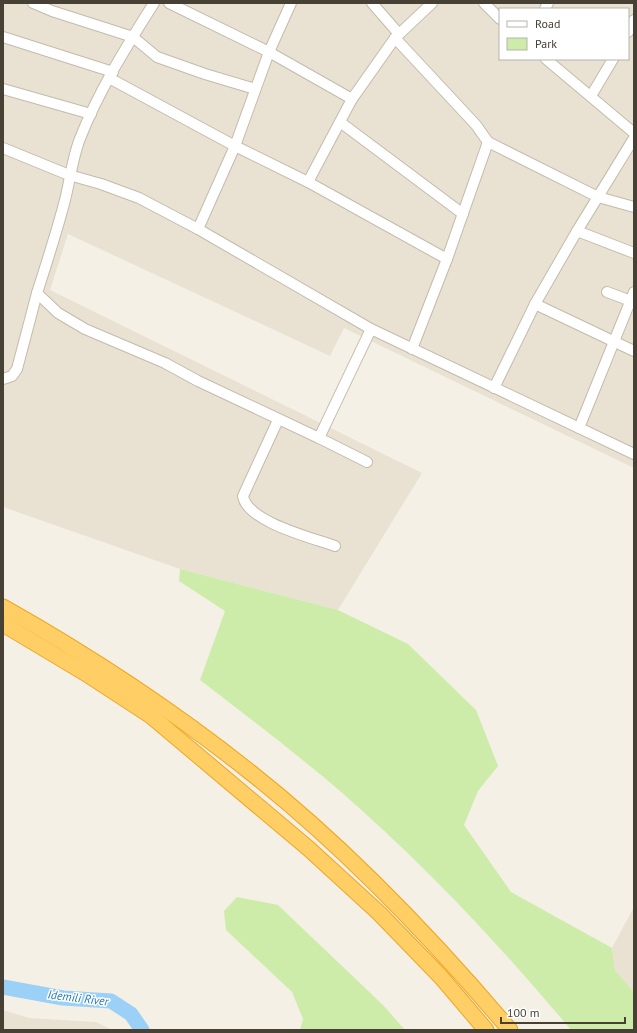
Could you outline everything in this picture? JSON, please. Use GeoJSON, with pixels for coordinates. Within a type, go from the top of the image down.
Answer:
{"type":"FeatureCollection","features":[{"type":"Feature","properties":{"kind":"highway"},"geometry":{"type":"LineString","coordinates":[[3,608],[93,659],[169,711],[251,772],[325,837],[403,912],[463,974],[510,1030]]}},
{"type":"Feature","properties":{"kind":"highway"},"geometry":{"type":"LineString","coordinates":[[3,624],[85,673],[151,716],[308,848],[379,913],[441,977],[486,1030]]}},
{"type":"Feature","properties":{"kind":"street"},"geometry":{"type":"LineString","coordinates":[[33,3],[52,11],[132,37],[158,57],[204,74],[255,89]]}},
{"type":"Feature","properties":{"kind":"street"},"geometry":{"type":"LineString","coordinates":[[3,379],[12,376],[17,370],[37,293],[65,198],[69,175],[91,114],[132,37],[154,3]]}},
{"type":"Feature","properties":{"kind":"street"},"geometry":{"type":"LineString","coordinates":[[169,3],[268,52],[352,99]]}},
{"type":"Feature","properties":{"kind":"street"},"geometry":{"type":"LineString","coordinates":[[198,229],[234,146],[268,52],[291,3]]}},
{"type":"Feature","properties":{"kind":"street"},"geometry":{"type":"LineString","coordinates":[[372,3],[397,36],[476,125],[488,142],[598,197],[634,206]]}},
{"type":"Feature","properties":{"kind":"street"},"geometry":{"type":"LineString","coordinates":[[484,3],[499,18]]}},
{"type":"Feature","properties":{"kind":"street"},"geometry":{"type":"LineString","coordinates":[[308,182],[352,99],[397,36],[427,5]]}},
{"type":"Feature","properties":{"kind":"street"},"geometry":{"type":"LineString","coordinates":[[629,30],[634,20]]}},
{"type":"Feature","properties":{"kind":"street"},"geometry":{"type":"LineString","coordinates":[[3,37],[111,75],[234,146],[308,182],[447,259]]}},
{"type":"Feature","properties":{"kind":"street"},"geometry":{"type":"LineString","coordinates":[[547,60],[634,132]]}},
{"type":"Feature","properties":{"kind":"street"},"geometry":{"type":"LineString","coordinates":[[591,96],[612,60]]}},
{"type":"Feature","properties":{"kind":"street"},"geometry":{"type":"LineString","coordinates":[[3,89],[91,114]]}},
{"type":"Feature","properties":{"kind":"street"},"geometry":{"type":"LineString","coordinates":[[340,122],[463,214]]}},
{"type":"Feature","properties":{"kind":"street"},"geometry":{"type":"LineString","coordinates":[[494,388],[535,304],[577,231],[634,138]]}},
{"type":"Feature","properties":{"kind":"street"},"geometry":{"type":"LineString","coordinates":[[412,349],[447,259],[488,142]]}},
{"type":"Feature","properties":{"kind":"street"},"geometry":{"type":"LineString","coordinates":[[3,148],[69,175],[101,184],[139,198],[198,229],[371,329],[634,454]]}},
{"type":"Feature","properties":{"kind":"street"},"geometry":{"type":"LineString","coordinates":[[577,231],[634,253]]}},
{"type":"Feature","properties":{"kind":"street"},"geometry":{"type":"LineString","coordinates":[[579,428],[632,297],[607,292]]}},
{"type":"Feature","properties":{"kind":"street"},"geometry":{"type":"LineString","coordinates":[[37,293],[58,313],[85,329],[165,363],[198,381],[367,462]]}},
{"type":"Feature","properties":{"kind":"street"},"geometry":{"type":"LineString","coordinates":[[535,304],[634,350]]}},
{"type":"Feature","properties":{"kind":"street"},"geometry":{"type":"LineString","coordinates":[[319,438],[371,329]]}},
{"type":"Feature","properties":{"kind":"street"},"geometry":{"type":"LineString","coordinates":[[278,420],[243,496],[244,501],[247,507],[266,522],[335,546]]}},
{"type":"Feature","properties":{"kind":"shaded area"},"geometry":{"type":"Polygon","coordinates":[[[3,3],[634,3],[634,468],[344,328],[330,356],[68,234],[50,290],[422,473],[338,610],[180,569],[3,507],[3,3]]]}},
{"type":"Feature","properties":{"kind":"shaded area"},"geometry":{"type":"Polygon","coordinates":[[[634,907],[634,992],[615,970],[612,948],[634,907]]]}},
{"type":"Feature","properties":{"kind":"shaded area"},"geometry":{"type":"Polygon","coordinates":[[[3,1010],[29,1018],[96,1022],[112,1030],[3,1030],[3,1010]]]}},
{"type":"Feature","properties":{"kind":"green space"},"geometry":{"type":"Polygon","coordinates":[[[180,569],[338,610],[408,644],[476,710],[498,766],[478,791],[464,825],[511,892],[612,948],[615,970],[634,992],[634,1030],[571,1030],[489,936],[402,847],[340,791],[200,680],[225,611],[179,581],[180,569]]]}},
{"type":"Feature","properties":{"kind":"green space"},"geometry":{"type":"Polygon","coordinates":[[[237,897],[278,905],[384,1006],[405,1030],[300,1030],[303,1019],[292,992],[226,930],[224,911],[237,897]]]}},
{"type":"Feature","properties":{"kind":"waterway","name":"Idemili River"},"geometry":{"type":"LineString","coordinates":[[3,987],[63,998],[111,1001],[131,1014],[142,1030]]}}]}
